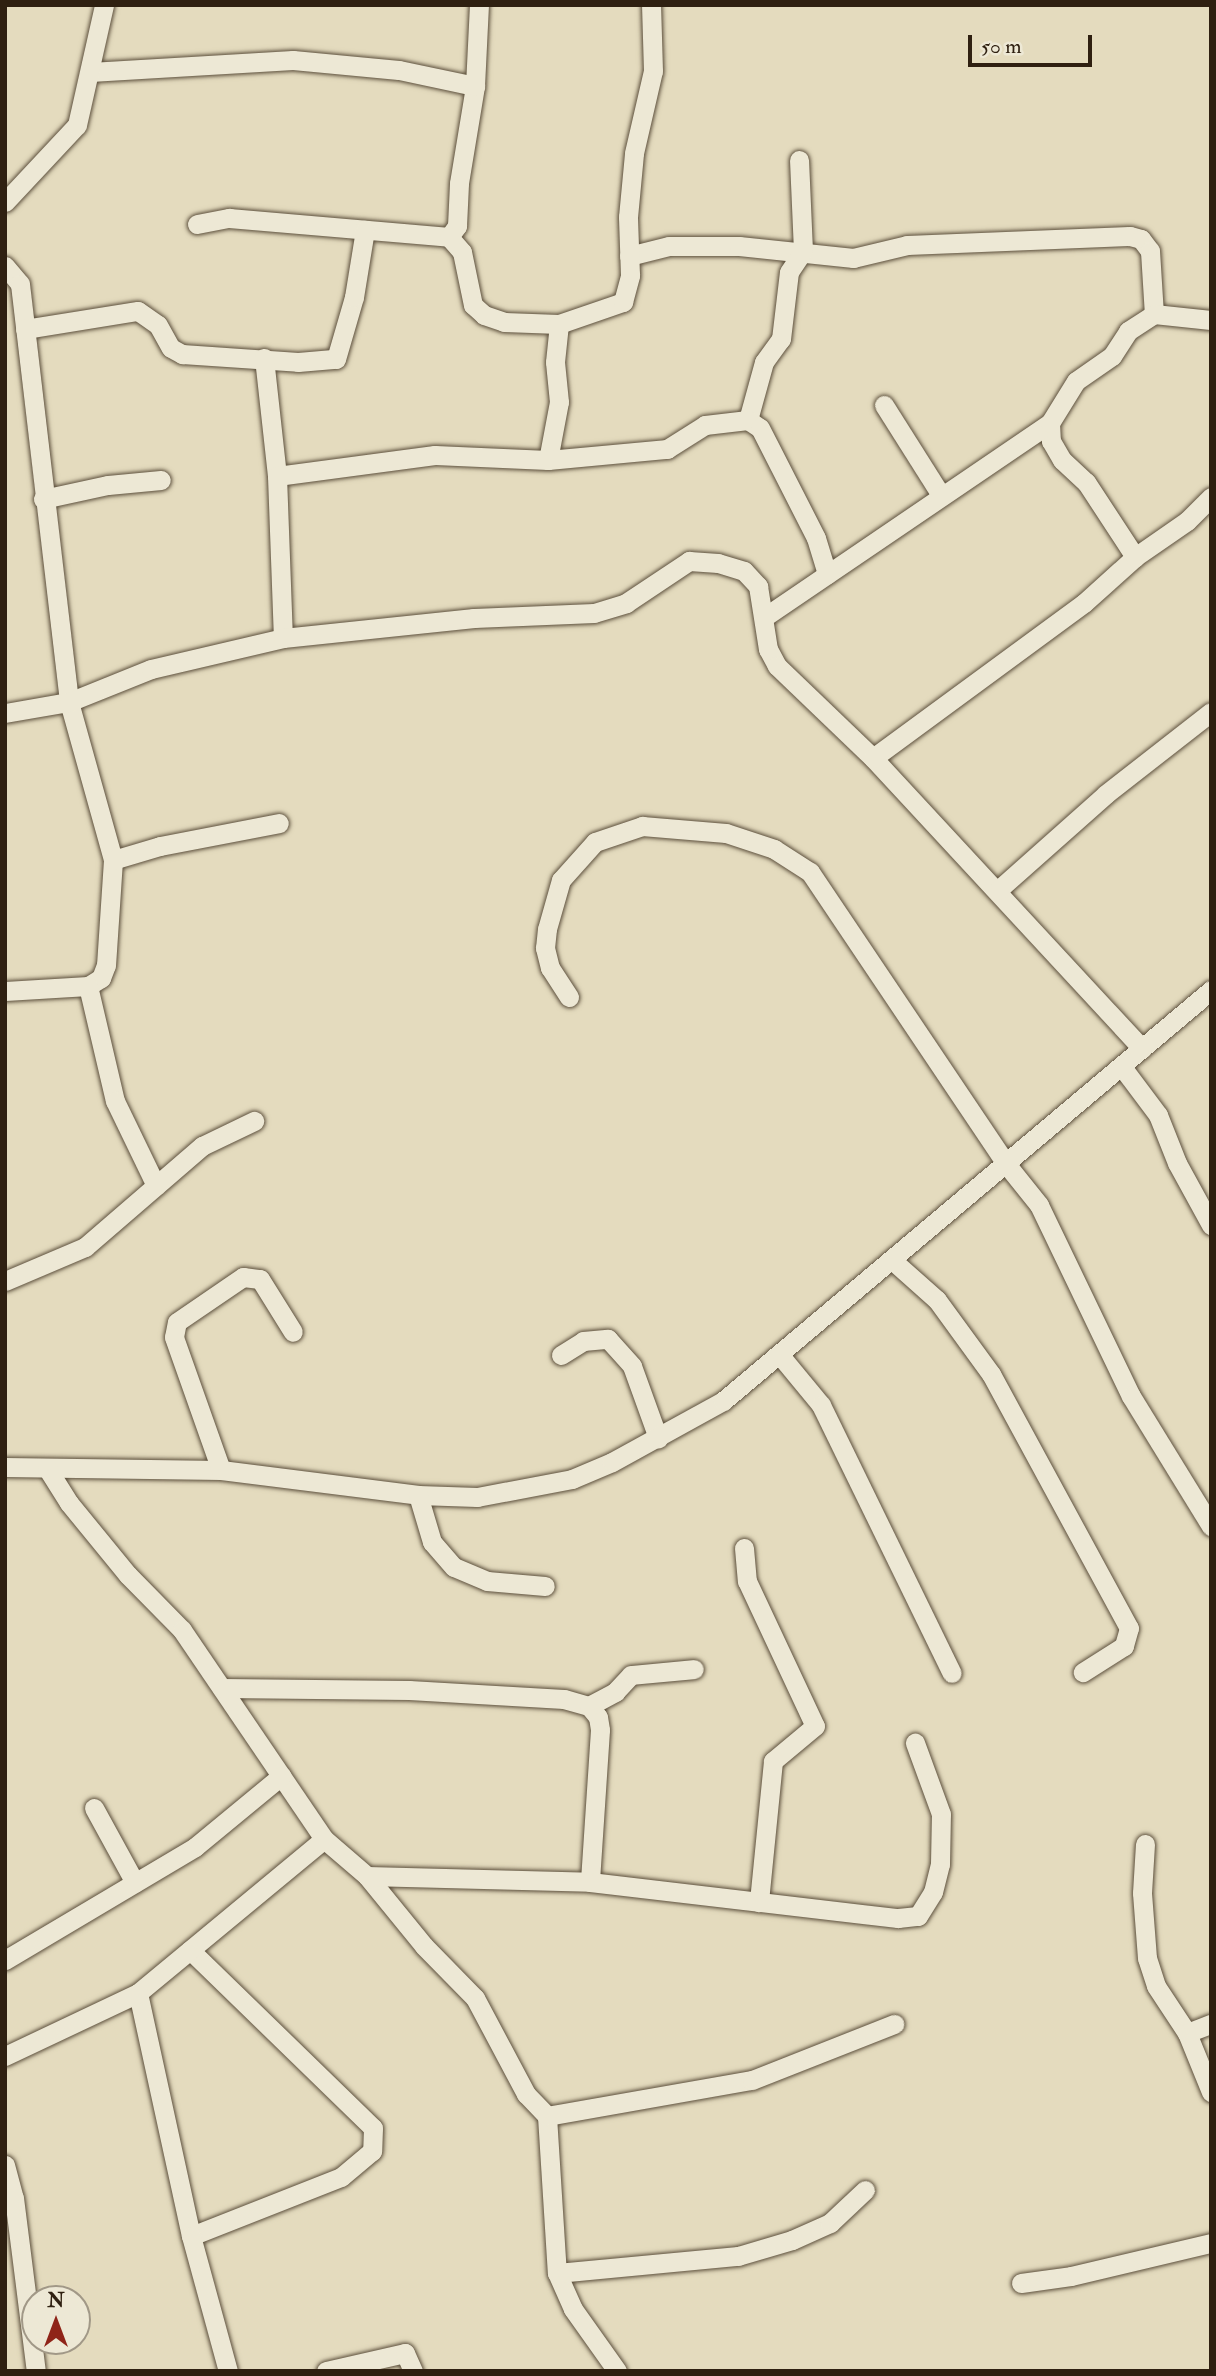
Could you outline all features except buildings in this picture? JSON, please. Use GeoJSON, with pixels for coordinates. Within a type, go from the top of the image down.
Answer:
{"type":"FeatureCollection","features":[{"type":"Feature","properties":{"kind":"street"},"geometry":{"type":"LineString","coordinates":[[5,202],[77,125],[104,5]]}},
{"type":"Feature","properties":{"kind":"street"},"geometry":{"type":"LineString","coordinates":[[449,237],[457,226],[459,183],[475,86],[479,5]]}},
{"type":"Feature","properties":{"kind":"street"},"geometry":{"type":"LineString","coordinates":[[197,224],[229,218],[449,237],[462,253],[473,306],[484,315],[504,322],[559,324],[623,302],[629,256],[635,153],[653,71],[651,5]]}},
{"type":"Feature","properties":{"kind":"street"},"geometry":{"type":"LineString","coordinates":[[90,72],[293,60],[399,70],[475,86]]}},
{"type":"Feature","properties":{"kind":"street"},"geometry":{"type":"LineString","coordinates":[[748,419],[764,362],[781,339],[789,272],[803,251],[799,160]]}},
{"type":"Feature","properties":{"kind":"street"},"geometry":{"type":"LineString","coordinates":[[25,329],[138,311],[158,325],[172,348],[182,354],[298,362],[336,359],[355,298],[366,230]]}},
{"type":"Feature","properties":{"kind":"street"},"geometry":{"type":"LineString","coordinates":[[629,256],[669,246],[803,251],[853,258],[907,245],[1130,236],[1141,239],[1150,251],[1154,314]]}},
{"type":"Feature","properties":{"kind":"street"},"geometry":{"type":"LineString","coordinates":[[5,266],[20,285],[43,499],[69,702],[113,860],[106,965],[101,978],[88,986],[5,991]]}},
{"type":"Feature","properties":{"kind":"street"},"geometry":{"type":"LineString","coordinates":[[766,616],[1050,423],[1076,381],[1112,356],[1128,331],[1154,314],[1211,320]]}},
{"type":"Feature","properties":{"kind":"street"},"geometry":{"type":"LineString","coordinates":[[548,460],[559,402],[555,362],[559,324]]}},
{"type":"Feature","properties":{"kind":"street"},"geometry":{"type":"LineString","coordinates":[[264,359],[277,476],[283,639]]}},
{"type":"Feature","properties":{"kind":"street"},"geometry":{"type":"LineString","coordinates":[[884,405],[941,495]]}},
{"type":"Feature","properties":{"kind":"street"},"geometry":{"type":"LineString","coordinates":[[277,476],[435,455],[548,460],[667,449],[705,425],[748,419],[760,428],[816,538],[827,574]]}},
{"type":"Feature","properties":{"kind":"street"},"geometry":{"type":"LineString","coordinates":[[1050,423],[1051,441],[1062,460],[1086,482],[1135,557]]}},
{"type":"Feature","properties":{"kind":"street"},"geometry":{"type":"LineString","coordinates":[[43,499],[108,485],[161,480]]}},
{"type":"Feature","properties":{"kind":"street"},"geometry":{"type":"LineString","coordinates":[[873,758],[1084,603],[1135,557],[1187,521],[1211,497]]}},
{"type":"Feature","properties":{"kind":"street"},"geometry":{"type":"LineString","coordinates":[[5,713],[69,702],[151,669],[283,639],[474,618],[594,613],[626,603],[689,561],[744,570],[758,586],[766,616],[768,649],[777,666],[873,758],[998,890],[1142,1049]]}},
{"type":"Feature","properties":{"kind":"street"},"geometry":{"type":"LineString","coordinates":[[998,890],[1106,794],[1211,712]]}},
{"type":"Feature","properties":{"kind":"street"},"geometry":{"type":"LineString","coordinates":[[113,860],[160,846],[279,823]]}},
{"type":"Feature","properties":{"kind":"street"},"geometry":{"type":"LineString","coordinates":[[569,997],[550,968],[545,948],[547,929],[561,880],[595,842],[642,826],[670,826],[726,833],[774,849],[810,872],[1006,1164],[1057,1235],[1131,1396],[1211,1525]]}},
{"type":"Feature","properties":{"kind":"street"},"geometry":{"type":"LineString","coordinates":[[88,986],[115,1101],[156,1186]]}},
{"type":"Feature","properties":{"kind":"street"},"geometry":{"type":"LineString","coordinates":[[5,1467],[221,1470],[418,1495],[477,1497],[572,1479],[658,1438],[723,1401],[1211,990]]}},
{"type":"Feature","properties":{"kind":"street"},"geometry":{"type":"LineString","coordinates":[[1122,1067],[1158,1115],[1177,1163],[1211,1225]]}},
{"type":"Feature","properties":{"kind":"street"},"geometry":{"type":"LineString","coordinates":[[6,1277],[85,1247],[202,1146],[254,1121]]}},
{"type":"Feature","properties":{"kind":"street"},"geometry":{"type":"LineString","coordinates":[[892,1259],[937,1300],[991,1374],[1129,1628],[1124,1646],[1083,1672]]}},
{"type":"Feature","properties":{"kind":"street"},"geometry":{"type":"LineString","coordinates":[[221,1470],[174,1336],[177,1322],[243,1278],[260,1279],[293,1332]]}},
{"type":"Feature","properties":{"kind":"street"},"geometry":{"type":"LineString","coordinates":[[561,1355],[583,1341],[608,1339],[632,1366],[658,1438]]}},
{"type":"Feature","properties":{"kind":"street"},"geometry":{"type":"LineString","coordinates":[[779,1354],[821,1405],[952,1674]]}},
{"type":"Feature","properties":{"kind":"street"},"geometry":{"type":"LineString","coordinates":[[47,1468],[69,1503],[128,1575],[182,1630],[324,1839],[367,1876],[424,1946],[475,1998],[526,2094],[547,2116],[557,2273],[573,2309],[617,2371]]}},
{"type":"Feature","properties":{"kind":"street"},"geometry":{"type":"LineString","coordinates":[[418,1495],[432,1542],[454,1567],[487,1581],[545,1586]]}},
{"type":"Feature","properties":{"kind":"street"},"geometry":{"type":"LineString","coordinates":[[744,1548],[747,1581],[815,1726],[772,1761],[759,1902]]}},
{"type":"Feature","properties":{"kind":"street"},"geometry":{"type":"LineString","coordinates":[[589,1706],[615,1692],[631,1675],[694,1669]]}},
{"type":"Feature","properties":{"kind":"street"},"geometry":{"type":"LineString","coordinates":[[222,1688],[409,1690],[564,1699],[589,1706],[598,1717],[600,1730],[590,1882]]}},
{"type":"Feature","properties":{"kind":"street"},"geometry":{"type":"LineString","coordinates":[[367,1876],[590,1882],[898,1918],[918,1916],[929,1906],[940,1864],[941,1814],[915,1743]]}},
{"type":"Feature","properties":{"kind":"street"},"geometry":{"type":"LineString","coordinates":[[5,1960],[195,1847],[281,1776]]}},
{"type":"Feature","properties":{"kind":"street"},"geometry":{"type":"LineString","coordinates":[[94,1808],[135,1883]]}},
{"type":"Feature","properties":{"kind":"street"},"geometry":{"type":"LineString","coordinates":[[5,2056],[138,1993],[324,1839]]}},
{"type":"Feature","properties":{"kind":"street"},"geometry":{"type":"LineString","coordinates":[[1145,1844],[1142,1893],[1147,1958],[1156,1986],[1187,2033],[1211,2092]]}},
{"type":"Feature","properties":{"kind":"street"},"geometry":{"type":"LineString","coordinates":[[191,1950],[373,2128],[372,2151],[341,2177],[191,2236]]}},
{"type":"Feature","properties":{"kind":"street"},"geometry":{"type":"LineString","coordinates":[[138,1993],[191,2236],[229,2371]]}},
{"type":"Feature","properties":{"kind":"street"},"geometry":{"type":"LineString","coordinates":[[547,2116],[752,2080],[894,2024]]}},
{"type":"Feature","properties":{"kind":"street"},"geometry":{"type":"LineString","coordinates":[[1187,2033],[1211,2024]]}},
{"type":"Feature","properties":{"kind":"street"},"geometry":{"type":"LineString","coordinates":[[5,2165],[14,2198],[36,2371]]}},
{"type":"Feature","properties":{"kind":"street"},"geometry":{"type":"LineString","coordinates":[[557,2273],[738,2256],[792,2240],[830,2223],[865,2190]]}},
{"type":"Feature","properties":{"kind":"street"},"geometry":{"type":"LineString","coordinates":[[1021,2283],[1211,2243]]}},
{"type":"Feature","properties":{"kind":"street"},"geometry":{"type":"LineString","coordinates":[[326,2371],[405,2353],[413,2371]]}}]}
